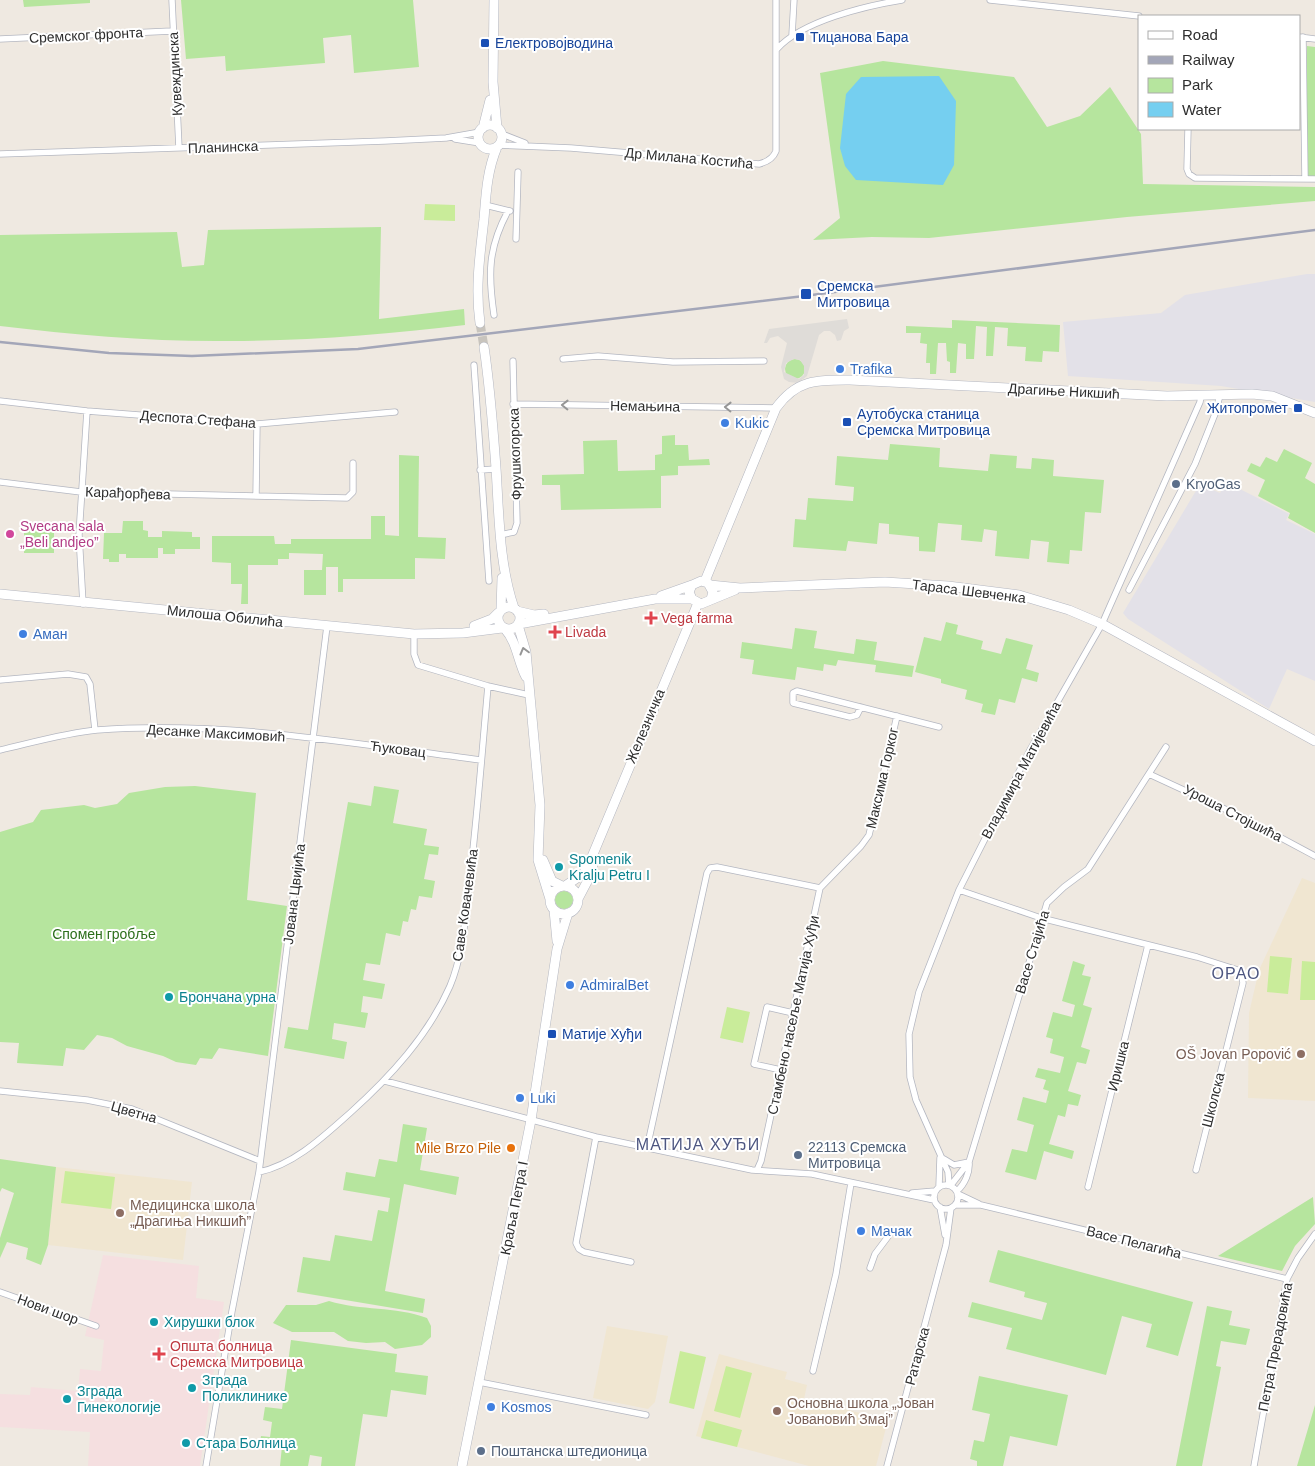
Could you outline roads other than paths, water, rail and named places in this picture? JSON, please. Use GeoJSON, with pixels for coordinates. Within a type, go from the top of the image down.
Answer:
{"type":"FeatureCollection","features":[{"type":"Feature","properties":{"kind":"street","name":"Кувеждинска"},"geometry":{"type":"LineString","coordinates":[[172,0],[179,148]]}},
{"type":"Feature","properties":{"kind":"street"},"geometry":{"type":"LineString","coordinates":[[480,324],[478,276],[488,174],[498,146],[499,131],[493,82],[494,0]]}},
{"type":"Feature","properties":{"kind":"street","name":"Др Милана Костића"},"geometry":{"type":"LineString","coordinates":[[498,146],[537,146],[759,164],[765,162],[774,156],[776,151],[776,0]]}},
{"type":"Feature","properties":{"kind":"street"},"geometry":{"type":"LineString","coordinates":[[792,35],[794,0]]}},
{"type":"Feature","properties":{"kind":"street"},"geometry":{"type":"LineString","coordinates":[[777,48],[792,35],[859,10],[902,0]]}},
{"type":"Feature","properties":{"kind":"street"},"geometry":{"type":"LineString","coordinates":[[990,0],[1138,16]]}},
{"type":"Feature","properties":{"kind":"street","name":"Сремског фронта"},"geometry":{"type":"LineString","coordinates":[[0,39],[172,31]]}},
{"type":"Feature","properties":{"kind":"street"},"geometry":{"type":"LineString","coordinates":[[1305,179],[1301,37],[1315,39]]}},
{"type":"Feature","properties":{"kind":"street"},"geometry":{"type":"LineString","coordinates":[[488,174],[481,144],[482,130],[493,82]]}},
{"type":"Feature","properties":{"kind":"street"},"geometry":{"type":"LineString","coordinates":[[482,130],[489,126],[499,131]]}},
{"type":"Feature","properties":{"kind":"street","name":"Планинска"},"geometry":{"type":"LineString","coordinates":[[0,154],[446,138],[482,130]]}},
{"type":"Feature","properties":{"kind":"street"},"geometry":{"type":"LineString","coordinates":[[1188,130],[1188,169],[1195,178],[1315,180]]}},
{"type":"Feature","properties":{"kind":"street","name":"Др Милана Костића"},"geometry":{"type":"LineString","coordinates":[[499,131],[537,146]]}},
{"type":"Feature","properties":{"kind":"street","name":"Планинска"},"geometry":{"type":"LineString","coordinates":[[446,138],[481,144]]}},
{"type":"Feature","properties":{"kind":"street"},"geometry":{"type":"LineString","coordinates":[[481,144],[489,149],[498,146]]}},
{"type":"Feature","properties":{"kind":"street"},"geometry":{"type":"LineString","coordinates":[[516,239],[518,172]]}},
{"type":"Feature","properties":{"kind":"street"},"geometry":{"type":"LineString","coordinates":[[485,205],[516,212]]}},
{"type":"Feature","properties":{"kind":"street"},"geometry":{"type":"LineString","coordinates":[[494,315],[490,288],[493,243],[508,211]]}},
{"type":"Feature","properties":{"kind":"street","name":"Фрушкогорска"},"geometry":{"type":"LineString","coordinates":[[484,347],[491,395],[500,535],[503,556],[516,609]]}},
{"type":"Feature","properties":{"kind":"street"},"geometry":{"type":"LineString","coordinates":[[563,359],[598,356],[673,362],[764,361]]}},
{"type":"Feature","properties":{"kind":"street","name":"Фрушкогорска"},"geometry":{"type":"LineString","coordinates":[[500,535],[514,532],[517,523],[513,361]]}},
{"type":"Feature","properties":{"kind":"street"},"geometry":{"type":"LineString","coordinates":[[474,365],[489,580]]}},
{"type":"Feature","properties":{"kind":"street","name":"Драгиње Никшић"},"geometry":{"type":"LineString","coordinates":[[776,408],[791,390],[809,382],[850,380],[1115,394],[1201,396],[1252,394],[1272,396],[1315,414]]}},
{"type":"Feature","properties":{"kind":"street"},"geometry":{"type":"LineString","coordinates":[[1129,590],[1195,464],[1214,419],[1220,395]]}},
{"type":"Feature","properties":{"kind":"street","name":"Владимира Матијевића"},"geometry":{"type":"LineString","coordinates":[[950,1185],[948,1172],[916,1100],[910,1077],[909,1034],[919,992],[959,890],[1030,750],[1102,624],[1201,396]]}},
{"type":"Feature","properties":{"kind":"street","name":"Деспота Стефана"},"geometry":{"type":"LineString","coordinates":[[0,401],[88,411],[257,424],[395,412]]}},
{"type":"Feature","properties":{"kind":"street","name":"Немањина"},"geometry":{"type":"LineString","coordinates":[[513,404],[776,408]]}},
{"type":"Feature","properties":{"kind":"street"},"geometry":{"type":"LineString","coordinates":[[708,583],[776,408]]}},
{"type":"Feature","properties":{"kind":"street"},"geometry":{"type":"LineString","coordinates":[[83,604],[80,535],[81,492],[88,411]]}},
{"type":"Feature","properties":{"kind":"street"},"geometry":{"type":"LineString","coordinates":[[256,496],[257,424]]}},
{"type":"Feature","properties":{"kind":"street","name":"Карађорђева"},"geometry":{"type":"LineString","coordinates":[[0,482],[81,492],[348,498],[353,492],[353,463]]}},
{"type":"Feature","properties":{"kind":"street","name":"Фрушкогорска"},"geometry":{"type":"LineString","coordinates":[[480,470],[496,469]]}},
{"type":"Feature","properties":{"kind":"street","name":"Фрушкогорска"},"geometry":{"type":"LineString","coordinates":[[499,612],[503,556]]}},
{"type":"Feature","properties":{"kind":"street"},"geometry":{"type":"LineString","coordinates":[[504,628],[513,629],[518,624],[557,615],[655,598],[692,585],[697,581],[708,583]]}},
{"type":"Feature","properties":{"kind":"street","name":"Тараса Шевченка"},"geometry":{"type":"LineString","coordinates":[[708,583],[740,588],[885,582],[948,586],[1019,595],[1068,610],[1102,624],[1315,741]]}},
{"type":"Feature","properties":{"kind":"street"},"geometry":{"type":"LineString","coordinates":[[655,598],[705,603],[711,599],[713,592],[708,583]]}},
{"type":"Feature","properties":{"kind":"street"},"geometry":{"type":"LineString","coordinates":[[692,585],[689,592],[695,601]]}},
{"type":"Feature","properties":{"kind":"street","name":"Тараса Шевченка"},"geometry":{"type":"LineString","coordinates":[[711,599],[740,588]]}},
{"type":"Feature","properties":{"kind":"street","name":"Милоша Обилића"},"geometry":{"type":"LineString","coordinates":[[0,594],[83,604],[212,613],[414,634],[504,628]]}},
{"type":"Feature","properties":{"kind":"street","name":"Железничка"},"geometry":{"type":"LineString","coordinates":[[563,886],[584,874],[595,851],[695,601]]}},
{"type":"Feature","properties":{"kind":"street"},"geometry":{"type":"LineString","coordinates":[[526,677],[519,664],[510,635],[497,620],[499,612],[507,607],[534,615],[557,615]]}},
{"type":"Feature","properties":{"kind":"street"},"geometry":{"type":"LineString","coordinates":[[516,609],[520,617],[518,632],[526,652],[526,677],[540,805],[539,842],[539,868],[554,910],[560,914],[568,913],[576,906],[578,899],[575,892],[552,881],[547,874],[539,842]]}},
{"type":"Feature","properties":{"kind":"street","name":"Милоша Обилића"},"geometry":{"type":"LineString","coordinates":[[449,632],[482,623],[499,612]]}},
{"type":"Feature","properties":{"kind":"street","name":"Јована Цвијића"},"geometry":{"type":"LineString","coordinates":[[206,1466],[232,1311],[259,1172],[327,626]]}},
{"type":"Feature","properties":{"kind":"street"},"geometry":{"type":"LineString","coordinates":[[414,634],[414,654],[418,665],[488,686],[528,695]]}},
{"type":"Feature","properties":{"kind":"street"},"geometry":{"type":"LineString","coordinates":[[0,680],[68,674],[84,675],[90,684],[95,730]]}},
{"type":"Feature","properties":{"kind":"street","name":"Саве Ковачевића"},"geometry":{"type":"LineString","coordinates":[[259,1172],[278,1167],[294,1158],[328,1132],[385,1081],[417,1042],[436,1013],[450,986],[459,958],[476,824],[488,686]]}},
{"type":"Feature","properties":{"kind":"street","name":"Максима Горког"},"geometry":{"type":"LineString","coordinates":[[861,708],[858,715],[850,717],[793,704],[792,698],[793,693],[797,692],[940,727]]}},
{"type":"Feature","properties":{"kind":"street","name":"Максима Горког"},"geometry":{"type":"LineString","coordinates":[[820,888],[861,846],[869,835],[897,716]]}},
{"type":"Feature","properties":{"kind":"street","name":"Десанке Максимовић"},"geometry":{"type":"LineString","coordinates":[[0,750],[95,730],[171,728],[314,739]]}},
{"type":"Feature","properties":{"kind":"street","name":"Ћуковац"},"geometry":{"type":"LineString","coordinates":[[314,739],[481,760]]}},
{"type":"Feature","properties":{"kind":"street","name":"Васе Стајића"},"geometry":{"type":"LineString","coordinates":[[957,1192],[966,1178],[969,1162],[1047,903],[1088,869],[1166,747]]}},
{"type":"Feature","properties":{"kind":"street","name":"Уроша Стојшића"},"geometry":{"type":"LineString","coordinates":[[1149,774],[1242,817],[1315,856]]}},
{"type":"Feature","properties":{"kind":"street","name":"Железничка"},"geometry":{"type":"LineString","coordinates":[[578,899],[590,878],[595,851]]}},
{"type":"Feature","properties":{"kind":"street"},"geometry":{"type":"LineString","coordinates":[[647,1148],[707,873],[710,868],[716,867],[820,888]]}},
{"type":"Feature","properties":{"kind":"street"},"geometry":{"type":"LineString","coordinates":[[550,899],[555,889],[563,886]]}},
{"type":"Feature","properties":{"kind":"street","name":"Стамбено насеље Матија Хуђи"},"geometry":{"type":"LineString","coordinates":[[757,1170],[761,1161],[820,888]]}},
{"type":"Feature","properties":{"kind":"street"},"geometry":{"type":"LineString","coordinates":[[959,890],[1041,918],[1148,945]]}},
{"type":"Feature","properties":{"kind":"street","name":"Краља Петра I"},"geometry":{"type":"LineString","coordinates":[[554,910],[557,949]]}},
{"type":"Feature","properties":{"kind":"street","name":"Краља Петра I"},"geometry":{"type":"LineString","coordinates":[[462,1466],[532,1120],[557,949],[568,913]]}},
{"type":"Feature","properties":{"kind":"street","name":"Школска"},"geometry":{"type":"LineString","coordinates":[[1148,945],[1235,968],[1242,973],[1243,983],[1196,1170]]}},
{"type":"Feature","properties":{"kind":"street","name":"Иришка"},"geometry":{"type":"LineString","coordinates":[[1088,1187],[1148,945]]}},
{"type":"Feature","properties":{"kind":"street"},"geometry":{"type":"LineString","coordinates":[[781,1070],[754,1064],[767,1006],[793,1013]]}},
{"type":"Feature","properties":{"kind":"street"},"geometry":{"type":"LineString","coordinates":[[385,1081],[596,1137],[757,1170],[812,1174],[900,1194],[934,1200],[940,1207],[953,1206],[957,1192],[950,1185],[900,1194]]}},
{"type":"Feature","properties":{"kind":"street","name":"Цветна"},"geometry":{"type":"LineString","coordinates":[[0,1091],[87,1100],[132,1109],[260,1161]]}},
{"type":"Feature","properties":{"kind":"street"},"geometry":{"type":"LineString","coordinates":[[596,1137],[576,1243],[579,1249],[584,1252],[631,1262]]}},
{"type":"Feature","properties":{"kind":"street"},"geometry":{"type":"LineString","coordinates":[[940,1156],[954,1165],[969,1162]]}},
{"type":"Feature","properties":{"kind":"street","name":"Владимира Матијевића"},"geometry":{"type":"LineString","coordinates":[[937,1188],[941,1177],[940,1156]]}},
{"type":"Feature","properties":{"kind":"street","name":"Васе Стајића"},"geometry":{"type":"LineString","coordinates":[[950,1185],[969,1162]]}},
{"type":"Feature","properties":{"kind":"street"},"geometry":{"type":"LineString","coordinates":[[812,1371],[836,1274],[851,1182]]}},
{"type":"Feature","properties":{"kind":"street"},"geometry":{"type":"LineString","coordinates":[[934,1200],[937,1188]]}},
{"type":"Feature","properties":{"kind":"street","name":"Васе Пелагића"},"geometry":{"type":"LineString","coordinates":[[957,1192],[981,1205],[1288,1279]]}},
{"type":"Feature","properties":{"kind":"street","name":"Васе Пелагића"},"geometry":{"type":"LineString","coordinates":[[953,1206],[981,1205]]}},
{"type":"Feature","properties":{"kind":"street","name":"Ратарска"},"geometry":{"type":"LineString","coordinates":[[887,1466],[946,1245],[953,1206]]}},
{"type":"Feature","properties":{"kind":"street","name":"Ратарска"},"geometry":{"type":"LineString","coordinates":[[940,1207],[943,1212],[946,1245]]}},
{"type":"Feature","properties":{"kind":"street"},"geometry":{"type":"LineString","coordinates":[[870,1268],[875,1254],[893,1230]]}},
{"type":"Feature","properties":{"kind":"street","name":"Петра Прерадовића"},"geometry":{"type":"LineString","coordinates":[[1254,1466],[1288,1279],[1298,1258],[1315,1234]]}},
{"type":"Feature","properties":{"kind":"street","name":"Нови шор"},"geometry":{"type":"LineString","coordinates":[[0,1292],[96,1326]]}},
{"type":"Feature","properties":{"kind":"street"},"geometry":{"type":"LineString","coordinates":[[479,1382],[646,1415]]}},
{"type":"Feature","properties":{"kind":"water"},"geometry":{"type":"Polygon","coordinates":[[[939,76],[956,101],[954,165],[943,185],[856,180],[845,166],[840,148],[846,94],[861,77],[939,76]]]}},
{"type":"Feature","properties":{"kind":"tunnel"},"geometry":{"type":"LineString","coordinates":[[480,323],[484,347]]}},
{"type":"Feature","properties":{"kind":"railway"},"geometry":{"type":"LineString","coordinates":[[0,342],[109,353],[192,356],[358,349],[804,296],[1315,230]]}},
{"type":"Feature","properties":{"kind":"place","name":"Тицанова Бара"},"geometry":{"type":"Point","coordinates":[800,37]}},
{"type":"Feature","properties":{"kind":"place","name":"Електровојводина"},"geometry":{"type":"Point","coordinates":[485,43]}},
{"type":"Feature","properties":{"kind":"place","name":"Сремска Митровица"},"geometry":{"type":"Point","coordinates":[806,294]}},
{"type":"Feature","properties":{"kind":"place","name":"Trafika"},"geometry":{"type":"Point","coordinates":[840,369]}},
{"type":"Feature","properties":{"kind":"place","name":"Житопромет"},"geometry":{"type":"Point","coordinates":[1298,408]}},
{"type":"Feature","properties":{"kind":"place","name":"Аутобуска станица Сремска Митровица"},"geometry":{"type":"Point","coordinates":[847,422]}},
{"type":"Feature","properties":{"kind":"place","name":"Kukic"},"geometry":{"type":"Point","coordinates":[725,423]}},
{"type":"Feature","properties":{"kind":"place","name":"KryoGas"},"geometry":{"type":"Point","coordinates":[1176,484]}},
{"type":"Feature","properties":{"kind":"place","name":"Svecana sala „Beli andjeo”"},"geometry":{"type":"Point","coordinates":[10,534]}},
{"type":"Feature","properties":{"kind":"place","name":"Vega farma"},"geometry":{"type":"Point","coordinates":[651,618]}},
{"type":"Feature","properties":{"kind":"place","name":"Livada"},"geometry":{"type":"Point","coordinates":[555,632]}},
{"type":"Feature","properties":{"kind":"place","name":"Аман"},"geometry":{"type":"Point","coordinates":[23,634]}},
{"type":"Feature","properties":{"kind":"place","name":"Spomenik Kralju Petru I"},"geometry":{"type":"Point","coordinates":[559,867]}},
{"type":"Feature","properties":{"kind":"place","name":"AdmiralBet"},"geometry":{"type":"Point","coordinates":[570,985]}},
{"type":"Feature","properties":{"kind":"place","name":"Брончана урна"},"geometry":{"type":"Point","coordinates":[169,997]}},
{"type":"Feature","properties":{"kind":"place","name":"Матије Хуђи"},"geometry":{"type":"Point","coordinates":[552,1034]}},
{"type":"Feature","properties":{"kind":"place","name":"OŠ Jovan Popović"},"geometry":{"type":"Point","coordinates":[1301,1054]}},
{"type":"Feature","properties":{"kind":"place","name":"Luki"},"geometry":{"type":"Point","coordinates":[520,1098]}},
{"type":"Feature","properties":{"kind":"place","name":"Mile Brzo Pile"},"geometry":{"type":"Point","coordinates":[511,1148]}},
{"type":"Feature","properties":{"kind":"place","name":"22113 Сремска Митровица"},"geometry":{"type":"Point","coordinates":[798,1155]}},
{"type":"Feature","properties":{"kind":"place","name":"Медицинска школа „Драгиња Никшић”"},"geometry":{"type":"Point","coordinates":[120,1213]}},
{"type":"Feature","properties":{"kind":"place","name":"Мачак"},"geometry":{"type":"Point","coordinates":[861,1231]}},
{"type":"Feature","properties":{"kind":"place","name":"Хирушки блок"},"geometry":{"type":"Point","coordinates":[154,1322]}},
{"type":"Feature","properties":{"kind":"place","name":"Општа болница Сремска Митровица"},"geometry":{"type":"Point","coordinates":[159,1354]}},
{"type":"Feature","properties":{"kind":"place","name":"Зграда Поликлинике"},"geometry":{"type":"Point","coordinates":[192,1388]}},
{"type":"Feature","properties":{"kind":"place","name":"Зграда Гинекологије"},"geometry":{"type":"Point","coordinates":[67,1399]}},
{"type":"Feature","properties":{"kind":"place","name":"Kosmos"},"geometry":{"type":"Point","coordinates":[491,1407]}},
{"type":"Feature","properties":{"kind":"place","name":"Основна школа „Јован Јовановић Змај”"},"geometry":{"type":"Point","coordinates":[777,1411]}},
{"type":"Feature","properties":{"kind":"place","name":"Стара Болница"},"geometry":{"type":"Point","coordinates":[186,1443]}},
{"type":"Feature","properties":{"kind":"place","name":"Поштанска штедионица"},"geometry":{"type":"Point","coordinates":[481,1451]}},
{"type":"Feature","properties":{"kind":"district","name":"ОРАО"},"geometry":{"type":"Point","coordinates":[1236,973]}},
{"type":"Feature","properties":{"kind":"district","name":"МАТИЈА ХУЂИ"},"geometry":{"type":"Point","coordinates":[698,1144]}},
{"type":"Feature","properties":{"kind":"park label","name":"Спомен гробље"},"geometry":{"type":"Point","coordinates":[104,934]}}]}
